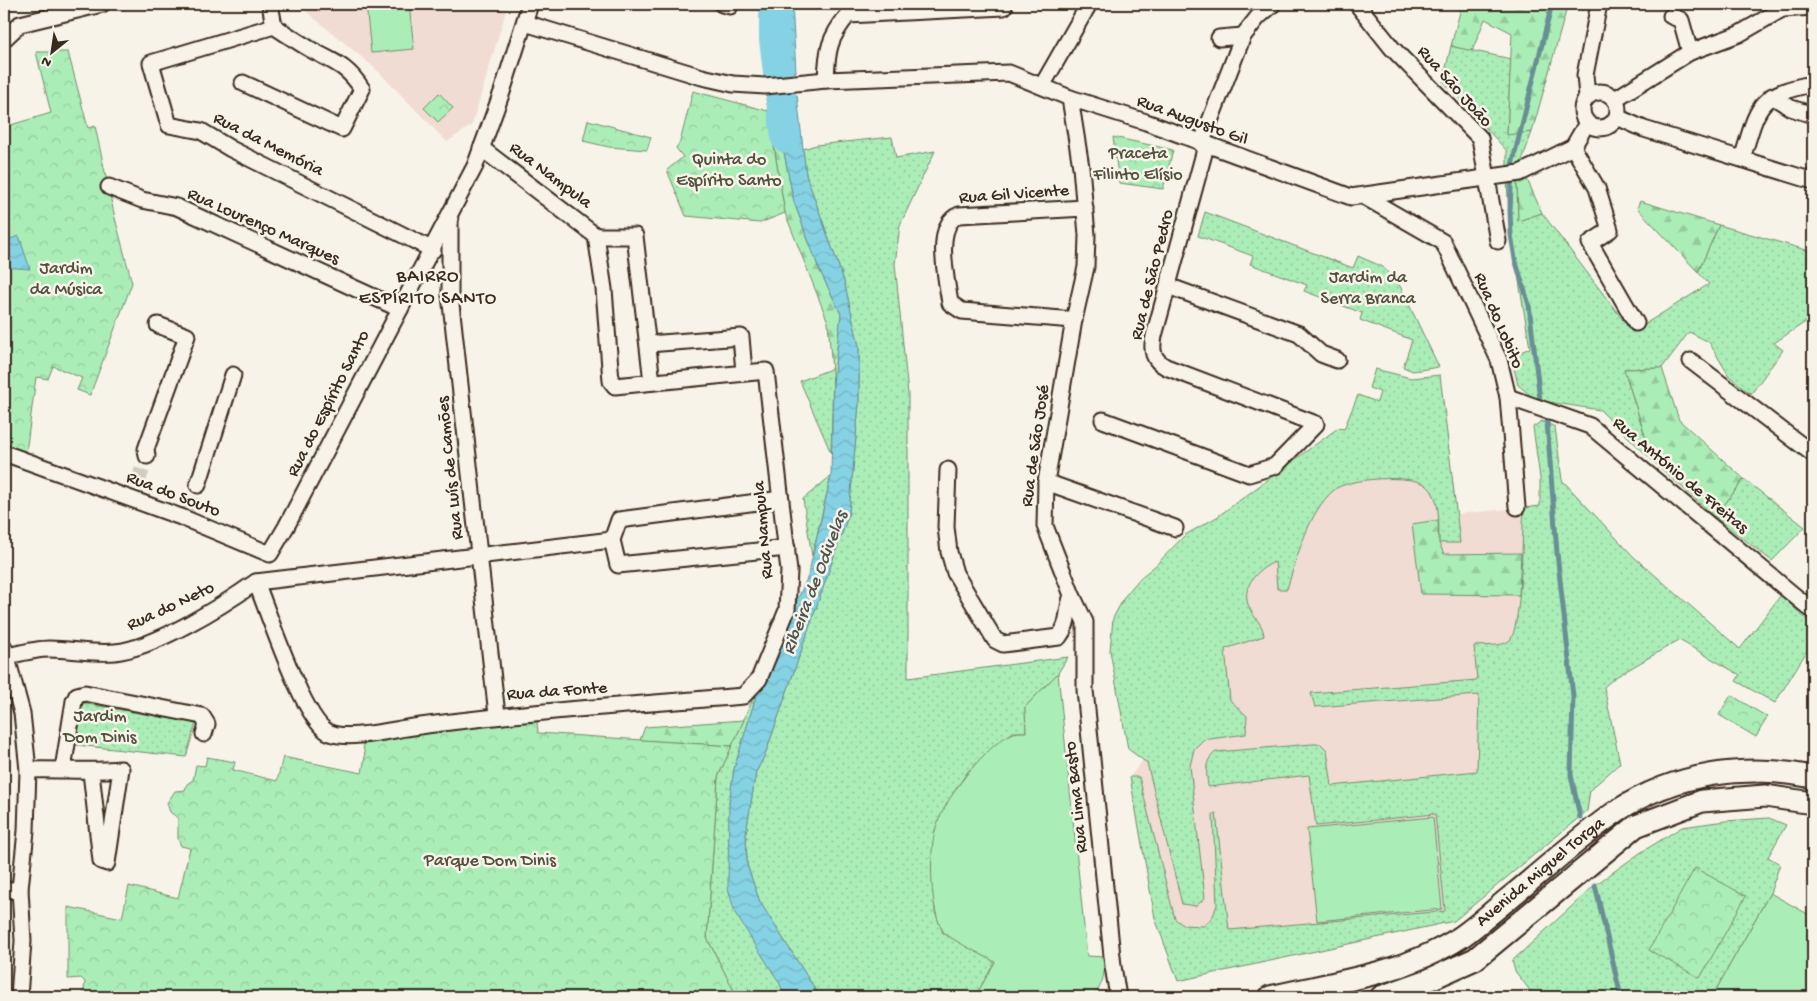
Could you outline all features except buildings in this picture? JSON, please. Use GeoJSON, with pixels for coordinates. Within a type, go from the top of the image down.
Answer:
{"type":"FeatureCollection","features":[{"type":"Feature","properties":{"kind":"main road","name":"Avenida Miguel Torga"},"geometry":{"type":"LineString","coordinates":[[1270,997],[1407,963],[1460,937],[1617,812],[1665,787],[1699,776],[1734,771],[1772,771],[1813,777]]}},
{"type":"Feature","properties":{"kind":"main road","name":"Avenida Miguel Torga"},"geometry":{"type":"LineString","coordinates":[[1381,997],[1426,982],[1475,959],[1636,826],[1702,801],[1765,796],[1813,803]]}},
{"type":"Feature","properties":{"kind":"street"},"geometry":{"type":"LineString","coordinates":[[4,39],[20,24],[102,4]]}},
{"type":"Feature","properties":{"kind":"street"},"geometry":{"type":"LineString","coordinates":[[243,83],[342,128],[362,89],[339,63],[312,50],[274,26],[270,4]]}},
{"type":"Feature","properties":{"kind":"street","name":"Rua do Espírito Santo"},"geometry":{"type":"LineString","coordinates":[[270,554],[433,250],[475,166],[530,4]]}},
{"type":"Feature","properties":{"kind":"street"},"geometry":{"type":"LineString","coordinates":[[1042,86],[1089,4]]}},
{"type":"Feature","properties":{"kind":"street","name":"Rua de São Pedro"},"geometry":{"type":"LineString","coordinates":[[1103,420],[1249,474],[1275,466],[1316,424],[1166,367],[1158,363],[1153,356],[1152,346],[1204,145],[1243,36],[1258,17],[1273,4]]}},
{"type":"Feature","properties":{"kind":"street","name":"Rua São João"},"geometry":{"type":"LineString","coordinates":[[1356,4],[1392,48],[1480,138],[1498,241]]}},
{"type":"Feature","properties":{"kind":"street"},"geometry":{"type":"LineString","coordinates":[[1587,96],[1599,92],[1610,95],[1615,100],[1618,108],[1617,117],[1609,126],[1598,128],[1587,124],[1583,118],[1581,106],[1587,96],[1584,75],[1599,4]]}},
{"type":"Feature","properties":{"kind":"street"},"geometry":{"type":"LineString","coordinates":[[826,80],[827,52],[834,31],[848,15],[1004,7]]}},
{"type":"Feature","properties":{"kind":"street"},"geometry":{"type":"LineString","coordinates":[[1615,100],[1690,52],[1739,34],[1787,7],[1813,7]]}},
{"type":"Feature","properties":{"kind":"street"},"geometry":{"type":"LineString","coordinates":[[1671,16],[1681,20],[1690,52]]}},
{"type":"Feature","properties":{"kind":"street","name":"Rua Augusto Gil"},"geometry":{"type":"LineString","coordinates":[[525,22],[721,82],[765,86],[826,80],[1009,74],[1070,98],[1146,122],[1204,145],[1351,197],[1365,197],[1513,173],[1573,147]]}},
{"type":"Feature","properties":{"kind":"street","name":"Rua da Memória"},"geometry":{"type":"LineString","coordinates":[[274,26],[151,63],[169,125],[201,131],[231,149],[433,250]]}},
{"type":"Feature","properties":{"kind":"street"},"geometry":{"type":"LineString","coordinates":[[1219,38],[1243,36]]}},
{"type":"Feature","properties":{"kind":"street"},"geometry":{"type":"LineString","coordinates":[[1742,159],[1758,109],[1764,101],[1796,87],[1813,84]]}},
{"type":"Feature","properties":{"kind":"street"},"geometry":{"type":"LineString","coordinates":[[1772,96],[1791,108],[1813,115]]}},
{"type":"Feature","properties":{"kind":"street","name":"Rua de São José"},"geometry":{"type":"LineString","coordinates":[[948,470],[946,527],[949,552],[955,572],[995,640],[1003,644],[1058,637],[1066,629],[1069,618],[1068,605],[1072,596],[1045,526],[1046,482],[1074,320],[1086,267],[1080,158],[1070,98]]}},
{"type":"Feature","properties":{"kind":"street"},"geometry":{"type":"LineString","coordinates":[[1617,117],[1644,129],[1813,181]]}},
{"type":"Feature","properties":{"kind":"street"},"geometry":{"type":"LineString","coordinates":[[1587,124],[1573,147],[1597,188],[1610,230],[1590,243],[1636,323]]}},
{"type":"Feature","properties":{"kind":"street","name":"Rua Nampula"},"geometry":{"type":"LineString","coordinates":[[481,148],[596,236],[635,236],[652,382]]}},
{"type":"Feature","properties":{"kind":"street","name":"Rua Lourenço Marques"},"geometry":{"type":"LineString","coordinates":[[109,187],[142,200],[177,207],[400,309]]}},
{"type":"Feature","properties":{"kind":"street","name":"Rua do Lobito"},"geometry":{"type":"LineString","coordinates":[[1365,197],[1443,242],[1499,360],[1508,397],[1517,506]]}},
{"type":"Feature","properties":{"kind":"street","name":"Rua Gil Vicente"},"geometry":{"type":"LineString","coordinates":[[1074,320],[962,311],[953,307],[950,303],[943,243],[946,225],[959,215],[1084,208]]}},
{"type":"Feature","properties":{"kind":"street","name":"Rua Luís de Camões"},"geometry":{"type":"LineString","coordinates":[[450,215],[450,295],[496,715]]}},
{"type":"Feature","properties":{"kind":"street","name":"Rua Nampula"},"geometry":{"type":"LineString","coordinates":[[596,236],[604,289],[611,381],[615,386],[766,371],[789,571],[786,610],[759,679],[743,696]]}},
{"type":"Feature","properties":{"kind":"street"},"geometry":{"type":"LineString","coordinates":[[1168,286],[1299,334],[1321,354],[1337,360]]}},
{"type":"Feature","properties":{"kind":"street"},"geometry":{"type":"LineString","coordinates":[[147,456],[146,449],[187,336],[158,325]]}},
{"type":"Feature","properties":{"kind":"street"},"geometry":{"type":"LineString","coordinates":[[648,344],[741,337],[744,372]]}},
{"type":"Feature","properties":{"kind":"street"},"geometry":{"type":"LineString","coordinates":[[1691,361],[1813,454]]}},
{"type":"Feature","properties":{"kind":"street"},"geometry":{"type":"LineString","coordinates":[[198,485],[232,375]]}},
{"type":"Feature","properties":{"kind":"street","name":"Rua António de Freitas"},"geometry":{"type":"LineString","coordinates":[[1508,397],[1590,426],[1813,611]]}},
{"type":"Feature","properties":{"kind":"street","name":"Rua do Souto"},"geometry":{"type":"LineString","coordinates":[[4,453],[181,517],[270,554]]}},
{"type":"Feature","properties":{"kind":"street"},"geometry":{"type":"LineString","coordinates":[[1046,482],[1175,528]]}},
{"type":"Feature","properties":{"kind":"street"},"geometry":{"type":"LineString","coordinates":[[781,499],[618,520],[612,540],[618,565],[786,548]]}},
{"type":"Feature","properties":{"kind":"street"},"geometry":{"type":"LineString","coordinates":[[256,582],[612,540]]}},
{"type":"Feature","properties":{"kind":"street","name":"Rua da Fonte"},"geometry":{"type":"LineString","coordinates":[[256,582],[290,673],[320,725],[328,732],[340,735],[496,715],[743,696]]}},
{"type":"Feature","properties":{"kind":"street","name":"Rua do Neto"},"geometry":{"type":"LineString","coordinates":[[6,652],[48,649],[94,652],[125,649],[171,632],[233,598],[256,582]]}},
{"type":"Feature","properties":{"kind":"street","name":"Rua Lima Basto"},"geometry":{"type":"LineString","coordinates":[[1072,596],[1085,622],[1085,690],[1113,966],[1118,997]]}},
{"type":"Feature","properties":{"kind":"street"},"geometry":{"type":"LineString","coordinates":[[6,652],[22,713],[28,770],[26,831],[20,889],[23,940],[19,997]]}},
{"type":"Feature","properties":{"kind":"street"},"geometry":{"type":"LineString","coordinates":[[63,769],[74,700],[78,695],[85,693],[202,716],[208,724],[204,734]]}},
{"type":"Feature","properties":{"kind":"street"},"geometry":{"type":"LineString","coordinates":[[28,770],[63,769],[91,772],[121,769],[107,863],[100,862],[91,772]]}},
{"type":"Feature","properties":{"kind":"street"},"geometry":{"type":"LineString","coordinates":[[4,891],[20,889]]}},
{"type":"Feature","properties":{"kind":"shaded area"},"geometry":{"type":"Polygon","coordinates":[[[297,4],[508,4],[472,125],[447,142],[375,68],[297,4]]]}},
{"type":"Feature","properties":{"kind":"shaded area"},"geometry":{"type":"Polygon","coordinates":[[[1440,375],[1457,514],[1540,506],[1538,639],[1454,921],[1178,981],[1155,918],[1130,777],[1143,760],[1128,749],[1110,651],[1113,618],[1440,375]]]}},
{"type":"Feature","properties":{"kind":"green space"},"geometry":{"type":"Polygon","coordinates":[[[366,4],[409,4],[414,49],[371,53],[366,4]]]}},
{"type":"Feature","properties":{"kind":"green space"},"geometry":{"type":"Polygon","coordinates":[[[1462,4],[1473,7],[1475,4],[1568,4],[1532,132],[1507,135],[1512,33],[1485,19],[1472,51],[1451,46],[1462,4]]]}},
{"type":"Feature","properties":{"kind":"green space"},"geometry":{"type":"Polygon","coordinates":[[[1451,46],[1511,59],[1507,134],[1532,132],[1520,166],[1507,167],[1507,151],[1443,81],[1451,46]]]}},
{"type":"Feature","properties":{"kind":"green space","name":"Jardim da Música"},"geometry":{"type":"Polygon","coordinates":[[[36,52],[68,52],[88,128],[95,126],[115,218],[132,283],[90,395],[77,390],[82,378],[53,366],[48,379],[36,377],[26,453],[4,445],[4,127],[51,113],[36,52]]]}},
{"type":"Feature","properties":{"kind":"green space","name":"Quinta do Espírito Santo"},"geometry":{"type":"Polygon","coordinates":[[[693,91],[768,111],[785,213],[760,223],[686,216],[667,170],[683,157],[676,148],[680,142],[693,91]]]}},
{"type":"Feature","properties":{"kind":"green space"},"geometry":{"type":"Polygon","coordinates":[[[439,93],[453,108],[438,122],[424,108],[439,93]]]}},
{"type":"Feature","properties":{"kind":"green space"},"geometry":{"type":"Polygon","coordinates":[[[766,98],[773,98],[794,202],[819,269],[841,314],[833,383],[828,322],[785,213],[766,98]]]}},
{"type":"Feature","properties":{"kind":"green space"},"geometry":{"type":"Polygon","coordinates":[[[588,120],[651,137],[647,150],[609,147],[583,141],[588,120]]]}},
{"type":"Feature","properties":{"kind":"green space"},"geometry":{"type":"Polygon","coordinates":[[[892,137],[896,158],[935,151],[900,225],[895,264],[908,394],[908,678],[1068,657],[1058,673],[1025,707],[1026,732],[1013,732],[968,771],[954,792],[935,830],[933,851],[935,912],[943,933],[995,962],[975,997],[820,997],[760,902],[747,865],[746,833],[756,772],[765,755],[849,513],[859,404],[859,346],[844,281],[806,175],[803,149],[816,145],[892,137]]]}},
{"type":"Feature","properties":{"kind":"green space","name":"Praceta Filinto Elísio"},"geometry":{"type":"Polygon","coordinates":[[[1113,137],[1173,150],[1163,189],[1119,183],[1113,137]]]}},
{"type":"Feature","properties":{"kind":"green space"},"geometry":{"type":"Polygon","coordinates":[[[1507,179],[1517,179],[1518,221],[1542,213],[1632,332],[1709,284],[1698,272],[1719,225],[1813,252],[1813,317],[1774,343],[1783,350],[1751,394],[1729,376],[1709,342],[1689,332],[1662,368],[1624,369],[1653,461],[1600,410],[1536,400],[1518,385],[1511,356],[1530,348],[1509,220],[1507,179]]]}},
{"type":"Feature","properties":{"kind":"green space"},"geometry":{"type":"Polygon","coordinates":[[[1517,179],[1527,179],[1542,213],[1518,221],[1517,179]]]}},
{"type":"Feature","properties":{"kind":"green space"},"geometry":{"type":"Polygon","coordinates":[[[1640,201],[1719,225],[1698,272],[1637,208],[1640,201]]]}},
{"type":"Feature","properties":{"kind":"green space","name":"Jardim da Serra Branca"},"geometry":{"type":"Polygon","coordinates":[[[1205,212],[1353,268],[1358,256],[1383,267],[1400,286],[1439,367],[1413,371],[1403,367],[1412,340],[1360,320],[1362,313],[1304,291],[1307,285],[1250,264],[1253,256],[1198,236],[1205,212]]]}},
{"type":"Feature","properties":{"kind":"green space"},"geometry":{"type":"Polygon","coordinates":[[[833,368],[831,453],[800,381],[833,368]]]}},
{"type":"Feature","properties":{"kind":"green space"},"geometry":{"type":"Polygon","coordinates":[[[1662,368],[1679,420],[1744,479],[1715,517],[1653,461],[1624,369],[1662,368]]]}},
{"type":"Feature","properties":{"kind":"green space"},"geometry":{"type":"Polygon","coordinates":[[[1375,369],[1411,378],[1440,375],[1460,543],[1439,543],[1437,504],[1431,490],[1426,485],[1407,479],[1365,480],[1341,486],[1334,490],[1317,510],[1299,550],[1287,589],[1277,589],[1275,562],[1256,574],[1248,587],[1247,601],[1262,628],[1264,636],[1225,649],[1230,700],[1247,716],[1246,734],[1203,740],[1194,749],[1190,766],[1205,898],[1196,906],[1182,904],[1147,763],[1128,749],[1110,651],[1113,618],[1125,596],[1140,578],[1156,565],[1185,535],[1217,517],[1338,428],[1344,429],[1358,395],[1377,402],[1380,392],[1369,388],[1375,369]]]}},
{"type":"Feature","properties":{"kind":"green space"},"geometry":{"type":"Polygon","coordinates":[[[1542,421],[1555,427],[1562,480],[1634,557],[1740,649],[1781,595],[1813,626],[1813,641],[1775,703],[1736,681],[1740,675],[1679,640],[1614,678],[1604,687],[1620,763],[1590,790],[1587,811],[1454,921],[1178,981],[1155,918],[1130,777],[1139,777],[1175,919],[1183,925],[1204,926],[1213,916],[1217,905],[1213,814],[1216,813],[1229,930],[1445,911],[1435,814],[1316,826],[1309,775],[1208,787],[1207,763],[1216,752],[1321,744],[1327,750],[1332,786],[1477,771],[1479,695],[1315,707],[1311,693],[1477,680],[1474,646],[1506,643],[1513,633],[1517,619],[1524,508],[1540,506],[1540,478],[1533,427],[1542,421]]]}},
{"type":"Feature","properties":{"kind":"green space"},"geometry":{"type":"Polygon","coordinates":[[[831,476],[812,556],[803,499],[831,476]]]}},
{"type":"Feature","properties":{"kind":"green space"},"geometry":{"type":"Polygon","coordinates":[[[1744,479],[1805,527],[1772,561],[1715,517],[1744,479]]]}},
{"type":"Feature","properties":{"kind":"green space"},"geometry":{"type":"Polygon","coordinates":[[[1438,520],[1439,543],[1444,554],[1521,553],[1519,595],[1421,594],[1412,524],[1438,520]]]}},
{"type":"Feature","properties":{"kind":"green space"},"geometry":{"type":"Polygon","coordinates":[[[1058,673],[1087,956],[1104,957],[1103,978],[1099,988],[1092,997],[975,997],[995,962],[943,931],[935,910],[933,897],[931,867],[935,831],[946,805],[977,762],[989,750],[1011,734],[1026,732],[1025,707],[1058,673]]]}},
{"type":"Feature","properties":{"kind":"green space"},"geometry":{"type":"Polygon","coordinates":[[[760,683],[734,770],[729,803],[785,997],[737,997],[707,938],[718,777],[760,683]]]}},
{"type":"Feature","properties":{"kind":"green space"},"geometry":{"type":"Polygon","coordinates":[[[1731,695],[1767,717],[1756,737],[1719,715],[1731,695]]]}},
{"type":"Feature","properties":{"kind":"green space","name":"Jardim Dom Dinis"},"geometry":{"type":"Polygon","coordinates":[[[82,703],[196,723],[186,757],[77,745],[82,703]]]}},
{"type":"Feature","properties":{"kind":"green space"},"geometry":{"type":"Polygon","coordinates":[[[744,720],[732,746],[640,740],[645,727],[744,720]]]}},
{"type":"Feature","properties":{"kind":"green space","name":"Parque Dom Dinis"},"geometry":{"type":"Polygon","coordinates":[[[537,722],[538,733],[732,746],[718,777],[707,938],[737,997],[83,997],[85,982],[81,978],[68,979],[68,907],[122,918],[129,886],[178,898],[190,848],[181,846],[178,839],[178,818],[170,812],[167,803],[175,791],[185,790],[187,784],[193,780],[196,765],[205,766],[207,757],[235,762],[233,770],[277,781],[283,757],[362,773],[365,757],[362,740],[449,726],[537,722]]]}},
{"type":"Feature","properties":{"kind":"green space"},"geometry":{"type":"Polygon","coordinates":[[[1433,817],[1442,909],[1317,921],[1307,829],[1433,817]]]}},
{"type":"Feature","properties":{"kind":"green space"},"geometry":{"type":"Polygon","coordinates":[[[1769,818],[1786,825],[1768,857],[1780,864],[1770,893],[1712,997],[1535,997],[1515,971],[1512,961],[1595,885],[1640,853],[1682,827],[1725,821],[1769,818]]]}},
{"type":"Feature","properties":{"kind":"green space"},"geometry":{"type":"Polygon","coordinates":[[[1695,868],[1746,896],[1700,978],[1649,950],[1695,868]]]}},
{"type":"Feature","properties":{"kind":"green space"},"geometry":{"type":"Polygon","coordinates":[[[1770,893],[1813,917],[1813,997],[1712,997],[1770,893]]]}},
{"type":"Feature","properties":{"kind":"water"},"geometry":{"type":"Polygon","coordinates":[[[761,4],[792,4],[796,72],[764,76],[761,4]]]}},
{"type":"Feature","properties":{"kind":"water"},"geometry":{"type":"Polygon","coordinates":[[[797,95],[806,175],[844,281],[859,346],[859,404],[849,513],[765,755],[756,772],[746,833],[747,865],[760,902],[820,997],[785,997],[779,982],[735,913],[728,888],[729,803],[734,769],[760,683],[808,576],[831,476],[833,383],[841,314],[819,269],[794,202],[773,98],[797,95]]]}},
{"type":"Feature","properties":{"kind":"water"},"geometry":{"type":"Polygon","coordinates":[[[19,236],[30,269],[4,267],[4,241],[19,236]]]}},
{"type":"Feature","properties":{"kind":"waterway","name":"Ribeira de Odivelas"},"geometry":{"type":"LineString","coordinates":[[774,4],[774,39],[786,138]]}},
{"type":"Feature","properties":{"kind":"waterway"},"geometry":{"type":"LineString","coordinates":[[1540,400],[1529,305],[1515,259],[1510,211],[1512,165],[1552,4]]}},
{"type":"Feature","properties":{"kind":"waterway"},"geometry":{"type":"LineString","coordinates":[[1547,422],[1557,553],[1573,696],[1571,775],[1580,817]]}},
{"type":"Feature","properties":{"kind":"waterway"},"geometry":{"type":"LineString","coordinates":[[1595,885],[1621,997]]}},
{"type":"Feature","properties":{"kind":"tunnel"},"geometry":{"type":"LineString","coordinates":[[137,484],[147,456]]}},
{"type":"Feature","properties":{"kind":"tunnel"},"geometry":{"type":"LineString","coordinates":[[188,511],[198,485]]}},
{"type":"Feature","properties":{"kind":"district","name":"BAIRRO ESPÍRITO SANTO"},"geometry":{"type":"Point","coordinates":[428,288]}}]}
